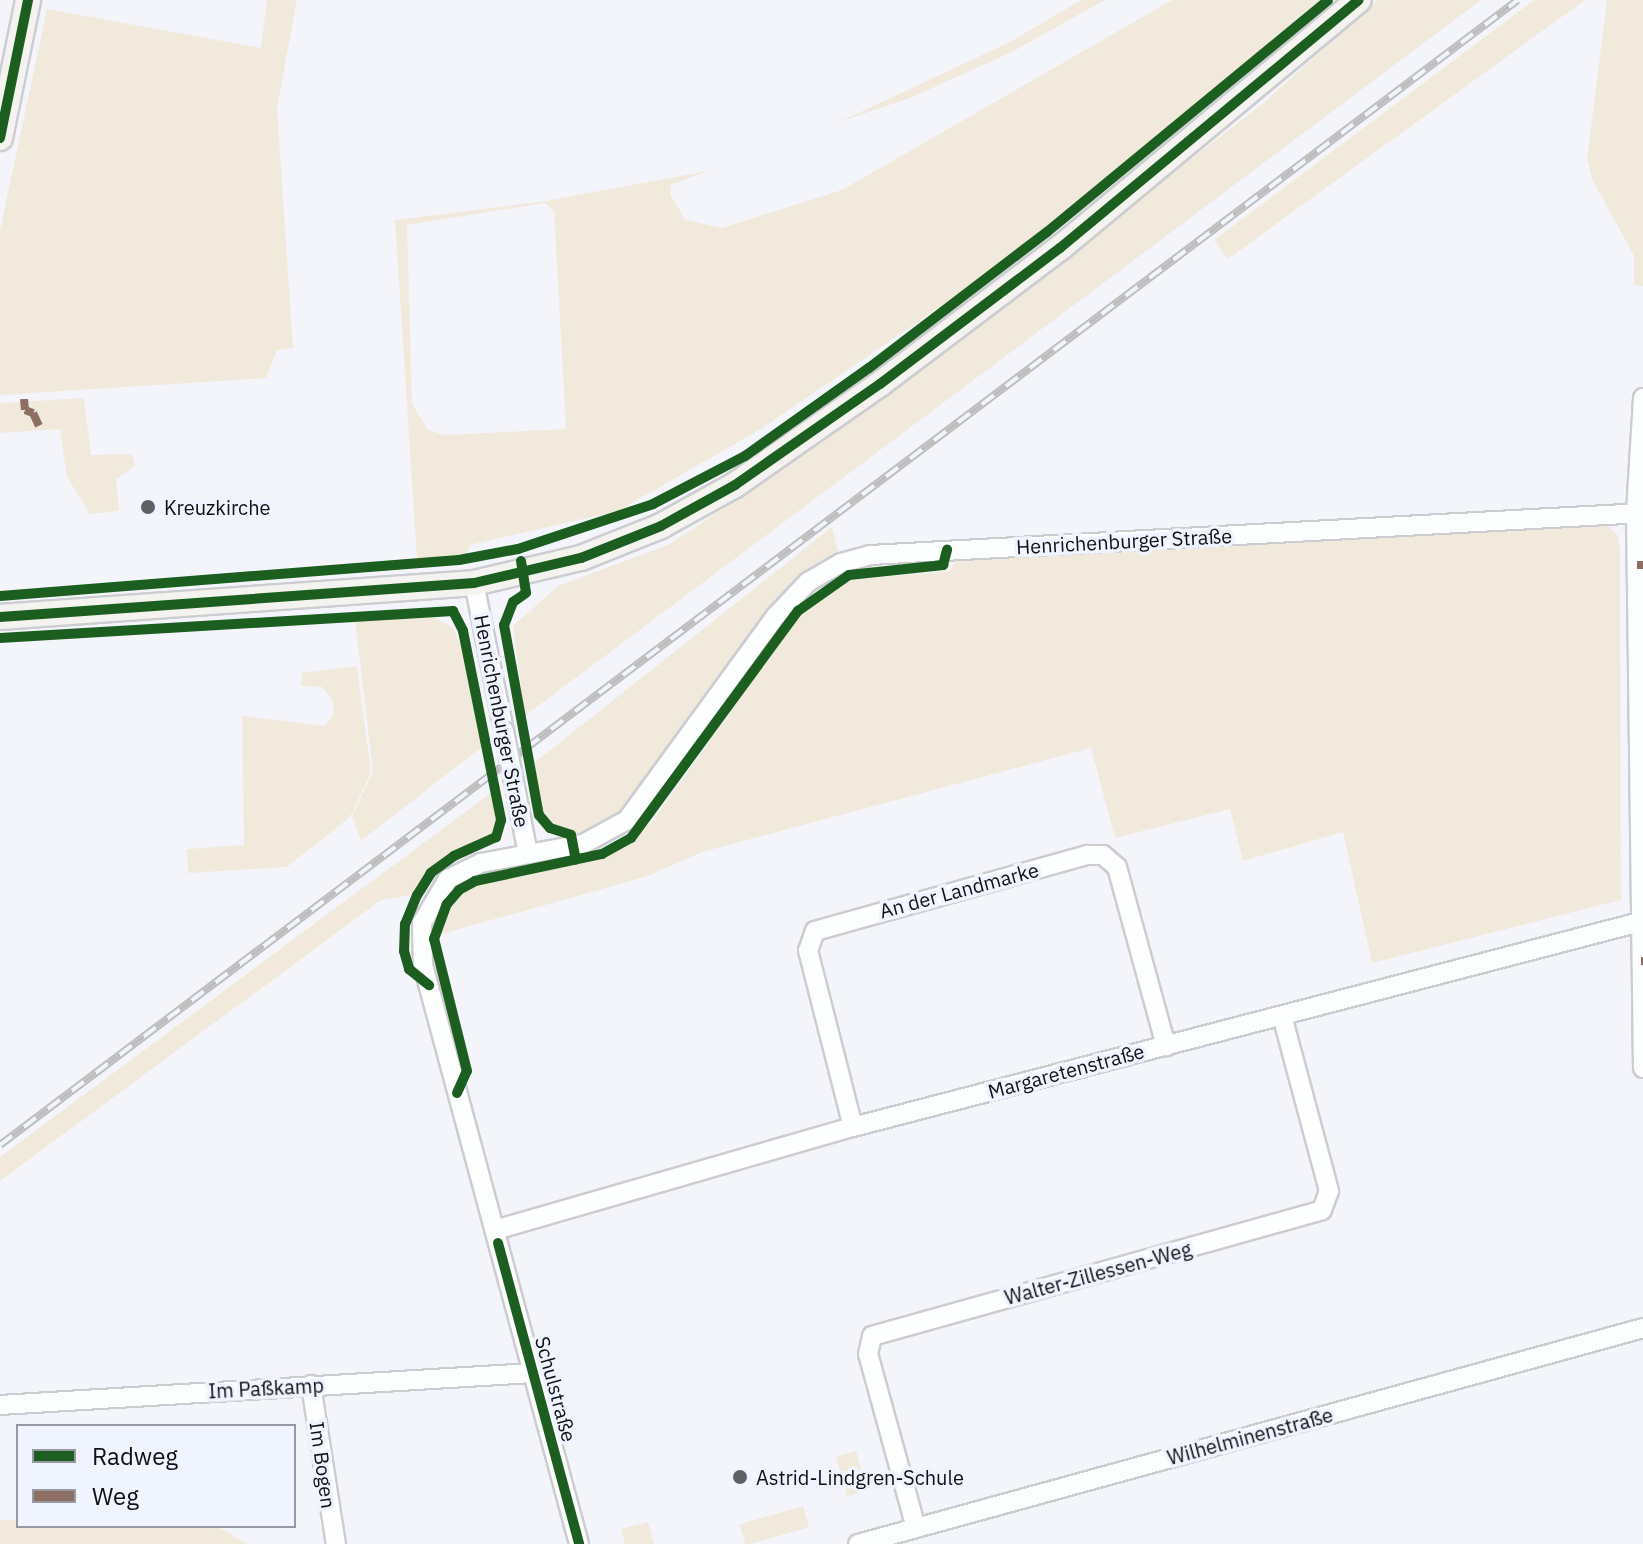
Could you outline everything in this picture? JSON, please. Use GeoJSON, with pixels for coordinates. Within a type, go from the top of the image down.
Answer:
{"type":"FeatureCollection","features":[{"type":"Feature","properties":{"kind":"main road"},"geometry":{"type":"LineString","coordinates":[[0,138],[28,0]]}},
{"type":"Feature","properties":{"kind":"main road"},"geometry":{"type":"LineString","coordinates":[[0,617],[474,583],[616,546],[747,478],[1060,248],[1359,0]]}},
{"type":"Feature","properties":{"kind":"street"},"geometry":{"type":"LineString","coordinates":[[1643,398],[1640,513],[1643,1068]]}},
{"type":"Feature","properties":{"kind":"street","name":"Henrichenburger Straße"},"geometry":{"type":"LineString","coordinates":[[474,583],[528,854],[599,838],[627,820],[776,616],[808,582],[841,563],[870,555],[1640,513]]}},
{"type":"Feature","properties":{"kind":"street","name":"Schulstraße"},"geometry":{"type":"LineString","coordinates":[[528,854],[461,871],[437,892],[422,923],[423,965],[579,1544]]}},
{"type":"Feature","properties":{"kind":"street","name":"An der Landmarke"},"geometry":{"type":"LineString","coordinates":[[853,1127],[808,951],[815,931],[1088,855],[1103,855],[1117,867],[1166,1046]]}},
{"type":"Feature","properties":{"kind":"street","name":"Margaretenstraße"},"geometry":{"type":"LineString","coordinates":[[495,1230],[853,1127],[1640,922]]}},
{"type":"Feature","properties":{"kind":"street","name":"Walter-Zillessen-Weg"},"geometry":{"type":"LineString","coordinates":[[916,1528],[868,1354],[872,1336],[1322,1210],[1329,1191],[1282,1016]]}},
{"type":"Feature","properties":{"kind":"street","name":"Wilhelminenstraße"},"geometry":{"type":"LineString","coordinates":[[858,1544],[1643,1328]]}},
{"type":"Feature","properties":{"kind":"street","name":"Im Paßkamp"},"geometry":{"type":"LineString","coordinates":[[0,1405],[532,1373]]}},
{"type":"Feature","properties":{"kind":"street","name":"Im Bogen"},"geometry":{"type":"LineString","coordinates":[[311,1385],[336,1544]]}},
{"type":"Feature","properties":{"kind":"shaded area"},"geometry":{"type":"Polygon","coordinates":[[[267,0],[297,0],[277,108],[293,348],[277,350],[266,378],[0,395],[0,230],[47,9],[261,48],[267,0]]]}},
{"type":"Feature","properties":{"kind":"shaded area"},"geometry":{"type":"Polygon","coordinates":[[[1081,0],[1105,0],[1012,52],[910,98],[839,122],[1012,41],[1081,0]]]}},
{"type":"Feature","properties":{"kind":"shaded area"},"geometry":{"type":"Polygon","coordinates":[[[1172,0],[1325,0],[981,279],[761,429],[618,511],[470,545],[467,554],[417,559],[395,220],[545,201],[708,171],[671,185],[670,195],[686,220],[722,228],[842,190],[1172,0]],[[545,203],[407,225],[412,404],[428,430],[445,435],[566,429],[554,211],[545,203]]]}},
{"type":"Feature","properties":{"kind":"shaded area"},"geometry":{"type":"Polygon","coordinates":[[[1378,0],[1481,0],[525,716],[513,626],[558,586],[670,544],[823,442],[1261,105],[1378,0]]]}},
{"type":"Feature","properties":{"kind":"shaded area"},"geometry":{"type":"Polygon","coordinates":[[[1534,0],[1585,0],[1228,259],[1214,240],[1534,0]]]}},
{"type":"Feature","properties":{"kind":"shaded area"},"geometry":{"type":"Polygon","coordinates":[[[1607,0],[1643,0],[1643,286],[1634,285],[1634,256],[1593,181],[1587,159],[1607,0]]]}},
{"type":"Feature","properties":{"kind":"shaded area"},"geometry":{"type":"Polygon","coordinates":[[[84,398],[91,455],[132,454],[135,466],[116,479],[119,511],[90,514],[67,477],[60,429],[0,433],[0,403],[84,398]]]}},
{"type":"Feature","properties":{"kind":"shaded area"},"geometry":{"type":"Polygon","coordinates":[[[1604,522],[1617,534],[1620,549],[1621,900],[1372,963],[1343,832],[1243,861],[1230,809],[1115,838],[1091,748],[702,852],[648,876],[435,936],[454,898],[474,886],[587,862],[628,844],[653,820],[793,625],[820,595],[851,580],[950,571],[957,558],[1604,522]]]}},
{"type":"Feature","properties":{"kind":"shaded area"},"geometry":{"type":"Polygon","coordinates":[[[832,527],[838,552],[809,569],[767,610],[633,799],[606,823],[574,837],[549,823],[543,815],[534,763],[832,527]]]}},
{"type":"Feature","properties":{"kind":"shaded area"},"geometry":{"type":"Polygon","coordinates":[[[434,617],[453,628],[463,652],[483,746],[361,841],[352,816],[373,772],[355,620],[434,617]]]}},
{"type":"Feature","properties":{"kind":"shaded area"},"geometry":{"type":"Polygon","coordinates":[[[357,666],[371,773],[350,817],[287,867],[188,873],[187,849],[244,845],[242,716],[324,726],[334,714],[332,699],[322,687],[301,686],[302,673],[357,666]]]}},
{"type":"Feature","properties":{"kind":"shaded area"},"geometry":{"type":"Polygon","coordinates":[[[492,792],[498,821],[490,837],[430,868],[411,895],[381,900],[0,1181],[0,1157],[492,792]]]}},
{"type":"Feature","properties":{"kind":"shaded area"},"geometry":{"type":"Polygon","coordinates":[[[856,1451],[867,1490],[847,1496],[836,1457],[856,1451]]]}},
{"type":"Feature","properties":{"kind":"shaded area"},"geometry":{"type":"Polygon","coordinates":[[[803,1506],[809,1527],[745,1544],[740,1524],[803,1506]]]}},
{"type":"Feature","properties":{"kind":"shaded area"},"geometry":{"type":"Polygon","coordinates":[[[0,1520],[16,1520],[16,1528],[220,1528],[248,1544],[0,1544],[0,1520]]]}},
{"type":"Feature","properties":{"kind":"shaded area"},"geometry":{"type":"Polygon","coordinates":[[[648,1522],[654,1544],[625,1544],[621,1529],[648,1522]]]}},
{"type":"Feature","properties":{"kind":"railway"},"geometry":{"type":"LineString","coordinates":[[0,1145],[1518,0]]}},
{"type":"Feature","properties":{"kind":"marked path"},"geometry":{"type":"LineString","coordinates":[[24,399],[25,410],[33,413],[39,426]]}},
{"type":"Feature","properties":{"kind":"marked path"},"geometry":{"type":"LineString","coordinates":[[1637,565],[1643,565]]}},
{"type":"Feature","properties":{"kind":"cycle path"},"geometry":{"type":"LineString","coordinates":[[0,138],[28,0]]}},
{"type":"Feature","properties":{"kind":"cycle path"},"geometry":{"type":"LineString","coordinates":[[0,596],[459,560],[518,549],[653,504],[745,456],[869,368],[1047,232],[1328,0]]}},
{"type":"Feature","properties":{"kind":"cycle path"},"geometry":{"type":"LineString","coordinates":[[0,617],[474,583],[581,558],[661,526],[735,485],[880,384],[1060,248],[1359,0]]}},
{"type":"Feature","properties":{"kind":"cycle path"},"geometry":{"type":"LineString","coordinates":[[457,1093],[467,1071],[434,939],[447,904],[459,890],[475,881],[602,854],[631,838],[798,611],[849,575],[943,565],[947,550]]}},
{"type":"Feature","properties":{"kind":"cycle path"},"geometry":{"type":"LineString","coordinates":[[521,561],[526,593],[513,602],[504,625],[539,815],[550,828],[571,835],[576,860]]}},
{"type":"Feature","properties":{"kind":"cycle path"},"geometry":{"type":"LineString","coordinates":[[0,638],[453,611],[463,631],[501,820],[496,837],[454,856],[431,873],[417,895],[405,924],[404,951],[409,969],[429,985]]}},
{"type":"Feature","properties":{"kind":"cycle path"},"geometry":{"type":"LineString","coordinates":[[498,1243],[579,1544]]}},
{"type":"Feature","properties":{"kind":"place","name":"Kreuzkirche"},"geometry":{"type":"Point","coordinates":[148,507]}},
{"type":"Feature","properties":{"kind":"place","name":"Astrid-Lindgren-Schule"},"geometry":{"type":"Point","coordinates":[740,1477]}}]}
